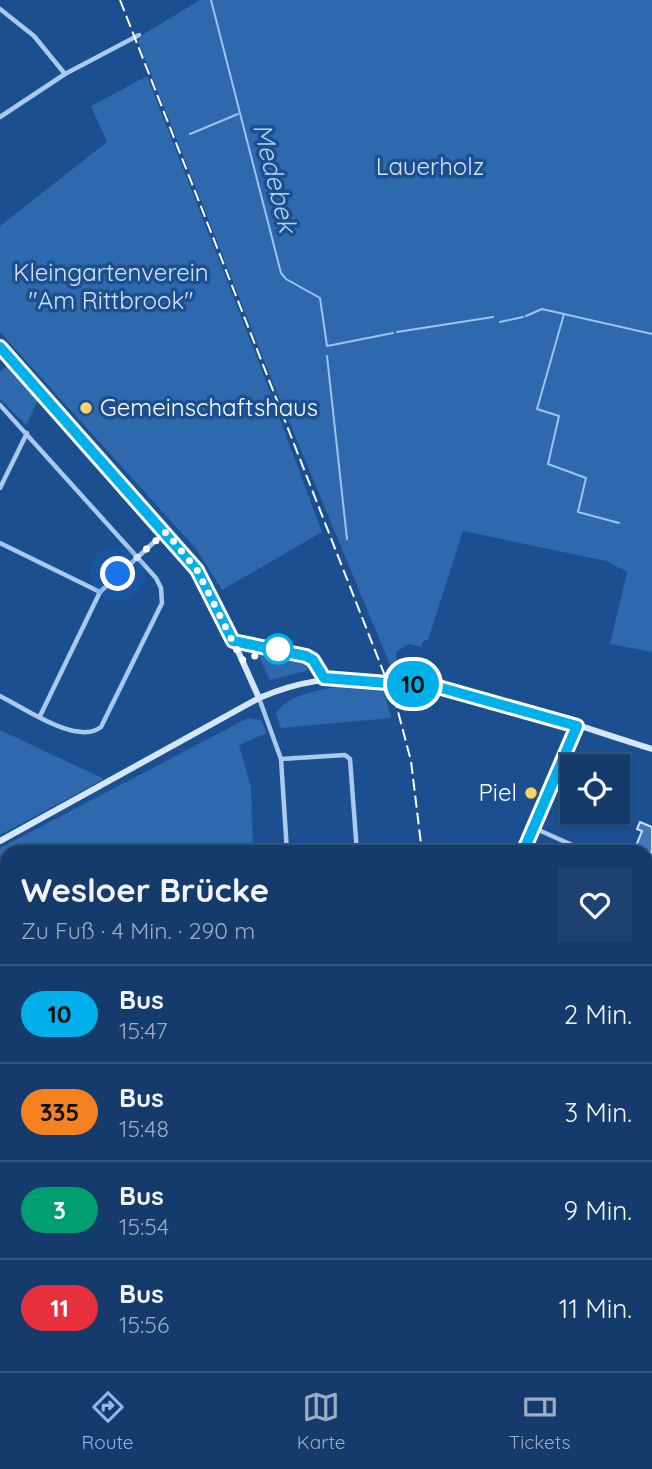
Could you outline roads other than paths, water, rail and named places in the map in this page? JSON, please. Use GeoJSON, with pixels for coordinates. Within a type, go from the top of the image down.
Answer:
{"type":"FeatureCollection","features":[{"type":"Feature","properties":{"kind":"main road"},"geometry":{"type":"LineString","coordinates":[[0,347],[197,570],[216,602],[259,698]]}},
{"type":"Feature","properties":{"kind":"main road"},"geometry":{"type":"LineString","coordinates":[[0,841],[259,698],[303,681],[324,678],[438,687],[652,749]]}},
{"type":"Feature","properties":{"kind":"street"},"geometry":{"type":"LineString","coordinates":[[0,9],[34,36],[65,74]]}},
{"type":"Feature","properties":{"kind":"street"},"geometry":{"type":"LineString","coordinates":[[0,117],[65,74],[139,36]]}},
{"type":"Feature","properties":{"kind":"street"},"geometry":{"type":"LineString","coordinates":[[0,405],[156,578],[162,589],[162,603],[101,727],[94,732],[77,733],[0,696]]}},
{"type":"Feature","properties":{"kind":"street"},"geometry":{"type":"LineString","coordinates":[[0,488],[27,433]]}},
{"type":"Feature","properties":{"kind":"street"},"geometry":{"type":"LineString","coordinates":[[40,716],[100,592],[166,532]]}},
{"type":"Feature","properties":{"kind":"street"},"geometry":{"type":"LineString","coordinates":[[0,543],[100,592]]}},
{"type":"Feature","properties":{"kind":"street"},"geometry":{"type":"LineString","coordinates":[[259,698],[281,759],[287,845]]}},
{"type":"Feature","properties":{"kind":"street"},"geometry":{"type":"LineString","coordinates":[[526,845],[577,726]]}},
{"type":"Feature","properties":{"kind":"street"},"geometry":{"type":"LineString","coordinates":[[281,759],[348,756],[356,845]]}},
{"type":"Feature","properties":{"kind":"street"},"geometry":{"type":"LineString","coordinates":[[534,828],[572,845]]}},
{"type":"Feature","properties":{"kind":"waterway","name":"Medebek"},"geometry":{"type":"LineString","coordinates":[[211,0],[281,273],[286,279],[320,298],[327,346],[393,333]]}},
{"type":"Feature","properties":{"kind":"waterway"},"geometry":{"type":"LineString","coordinates":[[190,134],[238,114]]}},
{"type":"Feature","properties":{"kind":"waterway"},"geometry":{"type":"LineString","coordinates":[[526,316],[542,309],[652,334]]}},
{"type":"Feature","properties":{"kind":"waterway"},"geometry":{"type":"LineString","coordinates":[[564,314],[537,409],[559,416],[548,464],[586,478],[578,512],[619,523]]}},
{"type":"Feature","properties":{"kind":"waterway"},"geometry":{"type":"LineString","coordinates":[[397,332],[493,317]]}},
{"type":"Feature","properties":{"kind":"waterway"},"geometry":{"type":"LineString","coordinates":[[500,322],[523,317]]}},
{"type":"Feature","properties":{"kind":"waterway","name":"Medebek"},"geometry":{"type":"LineString","coordinates":[[327,356],[347,539]]}},
{"type":"Feature","properties":{"kind":"railway"},"geometry":{"type":"LineString","coordinates":[[120,0],[396,704],[411,761],[421,845]]}},
{"type":"Feature","properties":{"kind":"place","name":"Gemeinschaftshaus"},"geometry":{"type":"Point","coordinates":[86,408]}},
{"type":"Feature","properties":{"kind":"place","name":"Piel"},"geometry":{"type":"Point","coordinates":[531,793]}},
{"type":"Feature","properties":{"kind":"park label","name":"Lauerholz"},"geometry":{"type":"Point","coordinates":[430,167]}},
{"type":"Feature","properties":{"kind":"park label","name":"Kleingartenverein \"Am Rittbrook\""},"geometry":{"type":"Point","coordinates":[111,287]}}]}
